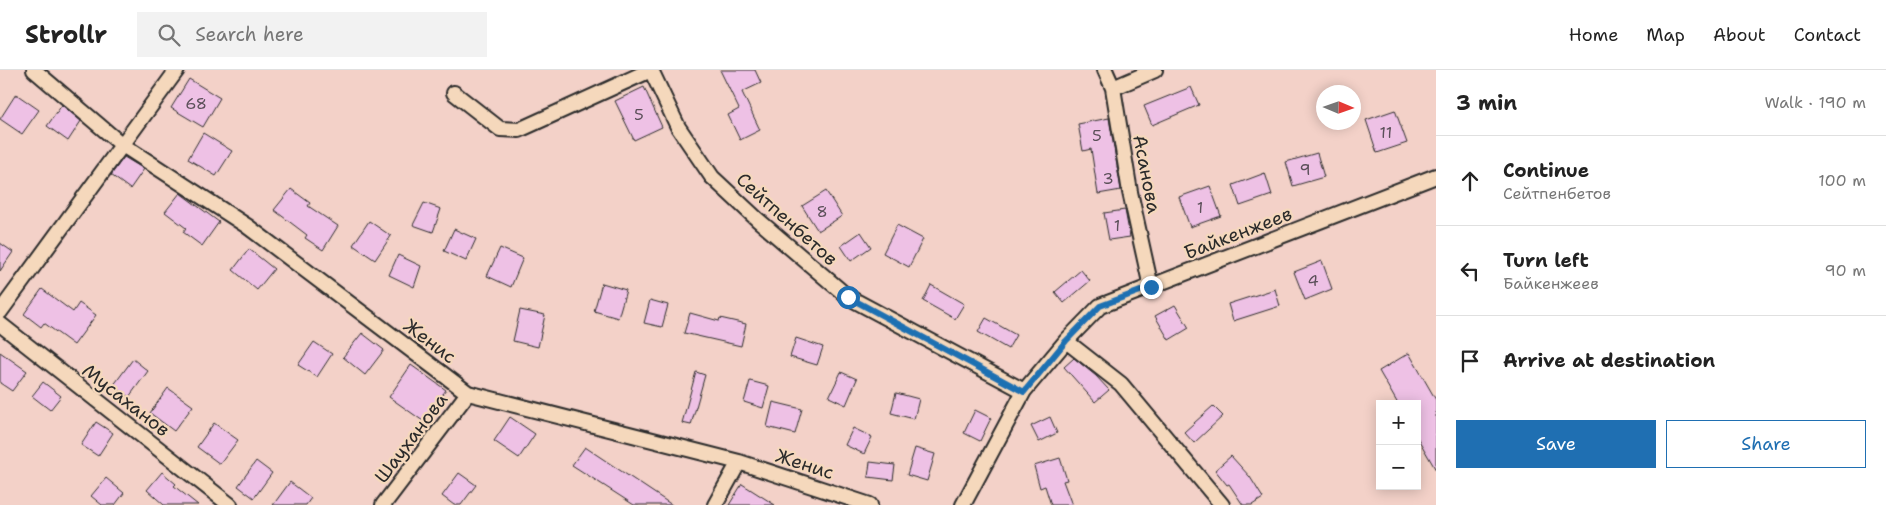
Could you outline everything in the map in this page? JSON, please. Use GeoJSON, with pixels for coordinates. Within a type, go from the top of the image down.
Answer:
{"type":"FeatureCollection","features":[{"type":"Feature","properties":{"kind":"street","name":"Женис"},"geometry":{"type":"LineString","coordinates":[[34,70],[122,144],[247,226],[468,394],[739,462],[870,505]]}},
{"type":"Feature","properties":{"kind":"street"},"geometry":{"type":"LineString","coordinates":[[0,312],[177,70]]}},
{"type":"Feature","properties":{"kind":"street","name":"Сейтпенбетов"},"geometry":{"type":"LineString","coordinates":[[454,93],[500,129],[519,130],[651,70],[678,127],[712,177],[803,259],[848,297],[1024,392]]}},
{"type":"Feature","properties":{"kind":"street","name":"Асанова"},"geometry":{"type":"LineString","coordinates":[[1105,70],[1113,88],[1130,192],[1151,287]]}},
{"type":"Feature","properties":{"kind":"street"},"geometry":{"type":"LineString","coordinates":[[1113,88],[1154,70]]}},
{"type":"Feature","properties":{"kind":"street","name":"Байкенжеев"},"geometry":{"type":"LineString","coordinates":[[963,505],[1024,392],[1066,341],[1100,306],[1436,176]]}},
{"type":"Feature","properties":{"kind":"street","name":"Мусаханов"},"geometry":{"type":"LineString","coordinates":[[0,324],[230,505]]}},
{"type":"Feature","properties":{"kind":"street"},"geometry":{"type":"LineString","coordinates":[[1066,341],[1121,384],[1222,505]]}},
{"type":"Feature","properties":{"kind":"street","name":"Шауханова"},"geometry":{"type":"LineString","coordinates":[[383,505],[468,394]]}},
{"type":"Feature","properties":{"kind":"street"},"geometry":{"type":"LineString","coordinates":[[715,505],[739,462]]}},
{"type":"Feature","properties":{"kind":"building"},"geometry":{"type":"Polygon","coordinates":[[[720,70],[755,70],[761,83],[742,92],[760,130],[740,140],[728,115],[739,109],[720,70]]]}},
{"type":"Feature","properties":{"kind":"building"},"geometry":{"type":"Polygon","coordinates":[[[189,79],[220,98],[203,127],[171,108],[189,79]]]}},
{"type":"Feature","properties":{"kind":"building"},"geometry":{"type":"Polygon","coordinates":[[[644,87],[662,127],[634,140],[615,101],[644,87]]]}},
{"type":"Feature","properties":{"kind":"building"},"geometry":{"type":"Polygon","coordinates":[[[1191,87],[1199,105],[1152,125],[1144,106],[1191,87]]]}},
{"type":"Feature","properties":{"kind":"building"},"geometry":{"type":"Polygon","coordinates":[[[16,94],[39,110],[22,134],[0,119],[16,94]]]}},
{"type":"Feature","properties":{"kind":"building"},"geometry":{"type":"Polygon","coordinates":[[[62,105],[81,121],[68,141],[47,126],[62,105]]]}},
{"type":"Feature","properties":{"kind":"building"},"geometry":{"type":"Polygon","coordinates":[[[1395,110],[1407,143],[1377,153],[1366,120],[1395,110]]]}},
{"type":"Feature","properties":{"kind":"building"},"geometry":{"type":"Polygon","coordinates":[[[1109,118],[1121,190],[1098,194],[1091,149],[1083,151],[1078,124],[1109,118]]]}},
{"type":"Feature","properties":{"kind":"building"},"geometry":{"type":"Polygon","coordinates":[[[203,133],[232,151],[216,176],[188,159],[203,133]]]}},
{"type":"Feature","properties":{"kind":"building"},"geometry":{"type":"Polygon","coordinates":[[[1317,153],[1324,177],[1293,186],[1286,162],[1317,153]]]}},
{"type":"Feature","properties":{"kind":"building"},"geometry":{"type":"Polygon","coordinates":[[[124,157],[144,169],[130,189],[111,175],[124,157]]]}},
{"type":"Feature","properties":{"kind":"building"},"geometry":{"type":"Polygon","coordinates":[[[1265,173],[1272,195],[1240,206],[1233,185],[1265,173]]]}},
{"type":"Feature","properties":{"kind":"building"},"geometry":{"type":"Polygon","coordinates":[[[1210,186],[1221,216],[1190,227],[1179,197],[1210,186]]]}},
{"type":"Feature","properties":{"kind":"building"},"geometry":{"type":"Polygon","coordinates":[[[291,189],[310,203],[308,206],[338,226],[323,250],[305,238],[307,235],[274,210],[291,189]]]}},
{"type":"Feature","properties":{"kind":"building"},"geometry":{"type":"Polygon","coordinates":[[[826,191],[842,216],[818,231],[802,206],[826,191]]]}},
{"type":"Feature","properties":{"kind":"building"},"geometry":{"type":"Polygon","coordinates":[[[180,193],[219,222],[202,246],[183,232],[186,228],[165,212],[180,193]]]}},
{"type":"Feature","properties":{"kind":"building"},"geometry":{"type":"Polygon","coordinates":[[[424,203],[441,209],[433,232],[413,225],[424,203]]]}},
{"type":"Feature","properties":{"kind":"building"},"geometry":{"type":"Polygon","coordinates":[[[1125,210],[1130,237],[1109,240],[1104,213],[1125,210]]]}},
{"type":"Feature","properties":{"kind":"building"},"geometry":{"type":"Polygon","coordinates":[[[369,221],[391,236],[375,260],[353,245],[369,221]]]}},
{"type":"Feature","properties":{"kind":"building"},"geometry":{"type":"Polygon","coordinates":[[[897,225],[923,239],[909,267],[883,253],[897,225]]]}},
{"type":"Feature","properties":{"kind":"building"},"geometry":{"type":"Polygon","coordinates":[[[454,229],[476,239],[466,261],[444,251],[454,229]]]}},
{"type":"Feature","properties":{"kind":"building"},"geometry":{"type":"Polygon","coordinates":[[[861,232],[871,247],[851,261],[841,246],[861,232]]]}},
{"type":"Feature","properties":{"kind":"building"},"geometry":{"type":"Polygon","coordinates":[[[0,243],[13,252],[0,271],[0,243]]]}},
{"type":"Feature","properties":{"kind":"building"},"geometry":{"type":"Polygon","coordinates":[[[500,248],[523,258],[511,287],[487,276],[500,248]]]}},
{"type":"Feature","properties":{"kind":"building"},"geometry":{"type":"Polygon","coordinates":[[[249,249],[274,269],[257,290],[233,270],[249,249]]]}},
{"type":"Feature","properties":{"kind":"building"},"geometry":{"type":"Polygon","coordinates":[[[398,255],[421,266],[414,287],[389,275],[398,255]]]}},
{"type":"Feature","properties":{"kind":"building"},"geometry":{"type":"Polygon","coordinates":[[[1322,261],[1332,289],[1305,300],[1294,272],[1322,261]]]}},
{"type":"Feature","properties":{"kind":"building"},"geometry":{"type":"Polygon","coordinates":[[[1081,270],[1090,281],[1064,303],[1055,292],[1081,270]]]}},
{"type":"Feature","properties":{"kind":"building"},"geometry":{"type":"Polygon","coordinates":[[[602,283],[626,290],[618,318],[594,311],[602,283]]]}},
{"type":"Feature","properties":{"kind":"building"},"geometry":{"type":"Polygon","coordinates":[[[931,285],[964,304],[955,319],[923,301],[931,285]]]}},
{"type":"Feature","properties":{"kind":"building"},"geometry":{"type":"Polygon","coordinates":[[[42,289],[73,312],[79,303],[96,315],[74,345],[44,323],[41,327],[24,314],[42,289]]]}},
{"type":"Feature","properties":{"kind":"building"},"geometry":{"type":"Polygon","coordinates":[[[1275,289],[1280,306],[1233,321],[1228,304],[1275,289]]]}},
{"type":"Feature","properties":{"kind":"building"},"geometry":{"type":"Polygon","coordinates":[[[650,300],[668,305],[662,327],[644,323],[650,300]]]}},
{"type":"Feature","properties":{"kind":"building"},"geometry":{"type":"Polygon","coordinates":[[[1175,305],[1189,328],[1169,340],[1155,316],[1175,305]]]}},
{"type":"Feature","properties":{"kind":"building"},"geometry":{"type":"Polygon","coordinates":[[[520,310],[545,315],[538,347],[513,341],[520,310]]]}},
{"type":"Feature","properties":{"kind":"building"},"geometry":{"type":"Polygon","coordinates":[[[690,313],[719,321],[720,318],[746,324],[741,346],[684,333],[690,313]]]}},
{"type":"Feature","properties":{"kind":"building"},"geometry":{"type":"Polygon","coordinates":[[[986,318],[1016,335],[1008,349],[978,332],[986,318]]]}},
{"type":"Feature","properties":{"kind":"building"},"geometry":{"type":"Polygon","coordinates":[[[362,333],[384,350],[365,375],[343,357],[362,333]]]}},
{"type":"Feature","properties":{"kind":"building"},"geometry":{"type":"Polygon","coordinates":[[[796,338],[823,347],[817,365],[790,357],[796,338]]]}},
{"type":"Feature","properties":{"kind":"building"},"geometry":{"type":"Polygon","coordinates":[[[314,342],[332,354],[317,377],[298,365],[314,342]]]}},
{"type":"Feature","properties":{"kind":"building"},"geometry":{"type":"Polygon","coordinates":[[[0,352],[27,371],[12,391],[0,383],[0,352]]]}},
{"type":"Feature","properties":{"kind":"building"},"geometry":{"type":"Polygon","coordinates":[[[1409,353],[1436,400],[1436,470],[1421,444],[1421,400],[1396,400],[1379,371],[1409,353]]]}},
{"type":"Feature","properties":{"kind":"building"},"geometry":{"type":"Polygon","coordinates":[[[1074,358],[1096,376],[1109,390],[1095,402],[1064,367],[1074,358]]]}},
{"type":"Feature","properties":{"kind":"building"},"geometry":{"type":"Polygon","coordinates":[[[133,359],[148,371],[129,397],[113,386],[133,359]]]}},
{"type":"Feature","properties":{"kind":"building"},"geometry":{"type":"Polygon","coordinates":[[[411,365],[446,390],[423,421],[389,397],[411,365]]]}},
{"type":"Feature","properties":{"kind":"building"},"geometry":{"type":"Polygon","coordinates":[[[696,372],[705,375],[691,425],[682,423],[696,372]]]}},
{"type":"Feature","properties":{"kind":"building"},"geometry":{"type":"Polygon","coordinates":[[[841,372],[857,379],[846,405],[829,397],[841,372]]]}},
{"type":"Feature","properties":{"kind":"building"},"geometry":{"type":"Polygon","coordinates":[[[750,381],[769,386],[763,408],[744,402],[750,381]]]}},
{"type":"Feature","properties":{"kind":"building"},"geometry":{"type":"Polygon","coordinates":[[[43,382],[61,396],[50,410],[32,396],[43,382]]]}},
{"type":"Feature","properties":{"kind":"building"},"geometry":{"type":"Polygon","coordinates":[[[168,388],[193,406],[174,431],[150,413],[168,388]]]}},
{"type":"Feature","properties":{"kind":"building"},"geometry":{"type":"Polygon","coordinates":[[[896,393],[919,399],[914,419],[891,413],[896,393]]]}},
{"type":"Feature","properties":{"kind":"building"},"geometry":{"type":"Polygon","coordinates":[[[773,402],[802,409],[795,434],[767,427],[773,402]]]}},
{"type":"Feature","properties":{"kind":"building"},"geometry":{"type":"Polygon","coordinates":[[[1213,406],[1223,416],[1194,443],[1184,432],[1213,406]]]}},
{"type":"Feature","properties":{"kind":"building"},"geometry":{"type":"Polygon","coordinates":[[[975,410],[991,418],[980,441],[964,433],[975,410]]]}},
{"type":"Feature","properties":{"kind":"building"},"geometry":{"type":"Polygon","coordinates":[[[510,417],[535,434],[519,458],[494,441],[510,417]]]}},
{"type":"Feature","properties":{"kind":"building"},"geometry":{"type":"Polygon","coordinates":[[[1050,417],[1057,433],[1039,442],[1031,426],[1050,417]]]}},
{"type":"Feature","properties":{"kind":"building"},"geometry":{"type":"Polygon","coordinates":[[[96,422],[113,433],[98,456],[81,445],[96,422]]]}},
{"type":"Feature","properties":{"kind":"building"},"geometry":{"type":"Polygon","coordinates":[[[214,423],[238,440],[220,464],[197,447],[214,423]]]}},
{"type":"Feature","properties":{"kind":"building"},"geometry":{"type":"Polygon","coordinates":[[[853,428],[872,437],[864,454],[845,445],[853,428]]]}},
{"type":"Feature","properties":{"kind":"building"},"geometry":{"type":"Polygon","coordinates":[[[585,447],[672,505],[634,505],[572,465],[585,447]]]}},
{"type":"Feature","properties":{"kind":"building"},"geometry":{"type":"Polygon","coordinates":[[[915,448],[935,454],[927,481],[907,475],[915,448]]]}},
{"type":"Feature","properties":{"kind":"building"},"geometry":{"type":"Polygon","coordinates":[[[1231,456],[1250,477],[1263,498],[1252,505],[1243,505],[1229,484],[1227,485],[1215,470],[1231,456]]]}},
{"type":"Feature","properties":{"kind":"building"},"geometry":{"type":"Polygon","coordinates":[[[1060,458],[1067,480],[1063,481],[1072,505],[1051,505],[1045,486],[1040,488],[1034,466],[1060,458]]]}},
{"type":"Feature","properties":{"kind":"building"},"geometry":{"type":"Polygon","coordinates":[[[256,461],[272,473],[254,498],[238,486],[256,461]]]}},
{"type":"Feature","properties":{"kind":"building"},"geometry":{"type":"Polygon","coordinates":[[[870,462],[895,465],[893,480],[868,477],[870,462]]]}},
{"type":"Feature","properties":{"kind":"building"},"geometry":{"type":"Polygon","coordinates":[[[162,472],[176,484],[174,486],[198,505],[164,505],[147,490],[162,472]]]}},
{"type":"Feature","properties":{"kind":"building"},"geometry":{"type":"Polygon","coordinates":[[[459,473],[476,485],[461,505],[454,505],[442,496],[459,473]]]}},
{"type":"Feature","properties":{"kind":"building"},"geometry":{"type":"Polygon","coordinates":[[[106,478],[124,493],[115,505],[102,505],[91,496],[106,478]]]}},
{"type":"Feature","properties":{"kind":"building"},"geometry":{"type":"Polygon","coordinates":[[[290,482],[311,498],[306,505],[273,505],[290,482]]]}},
{"type":"Feature","properties":{"kind":"building"},"geometry":{"type":"Polygon","coordinates":[[[742,484],[775,505],[729,505],[742,484]]]}},
{"type":"Feature","properties":{"kind":"route"},"geometry":{"type":"LineString","coordinates":[[848,297],[1024,392],[1066,341],[1100,306],[1151,287]]}}]}
